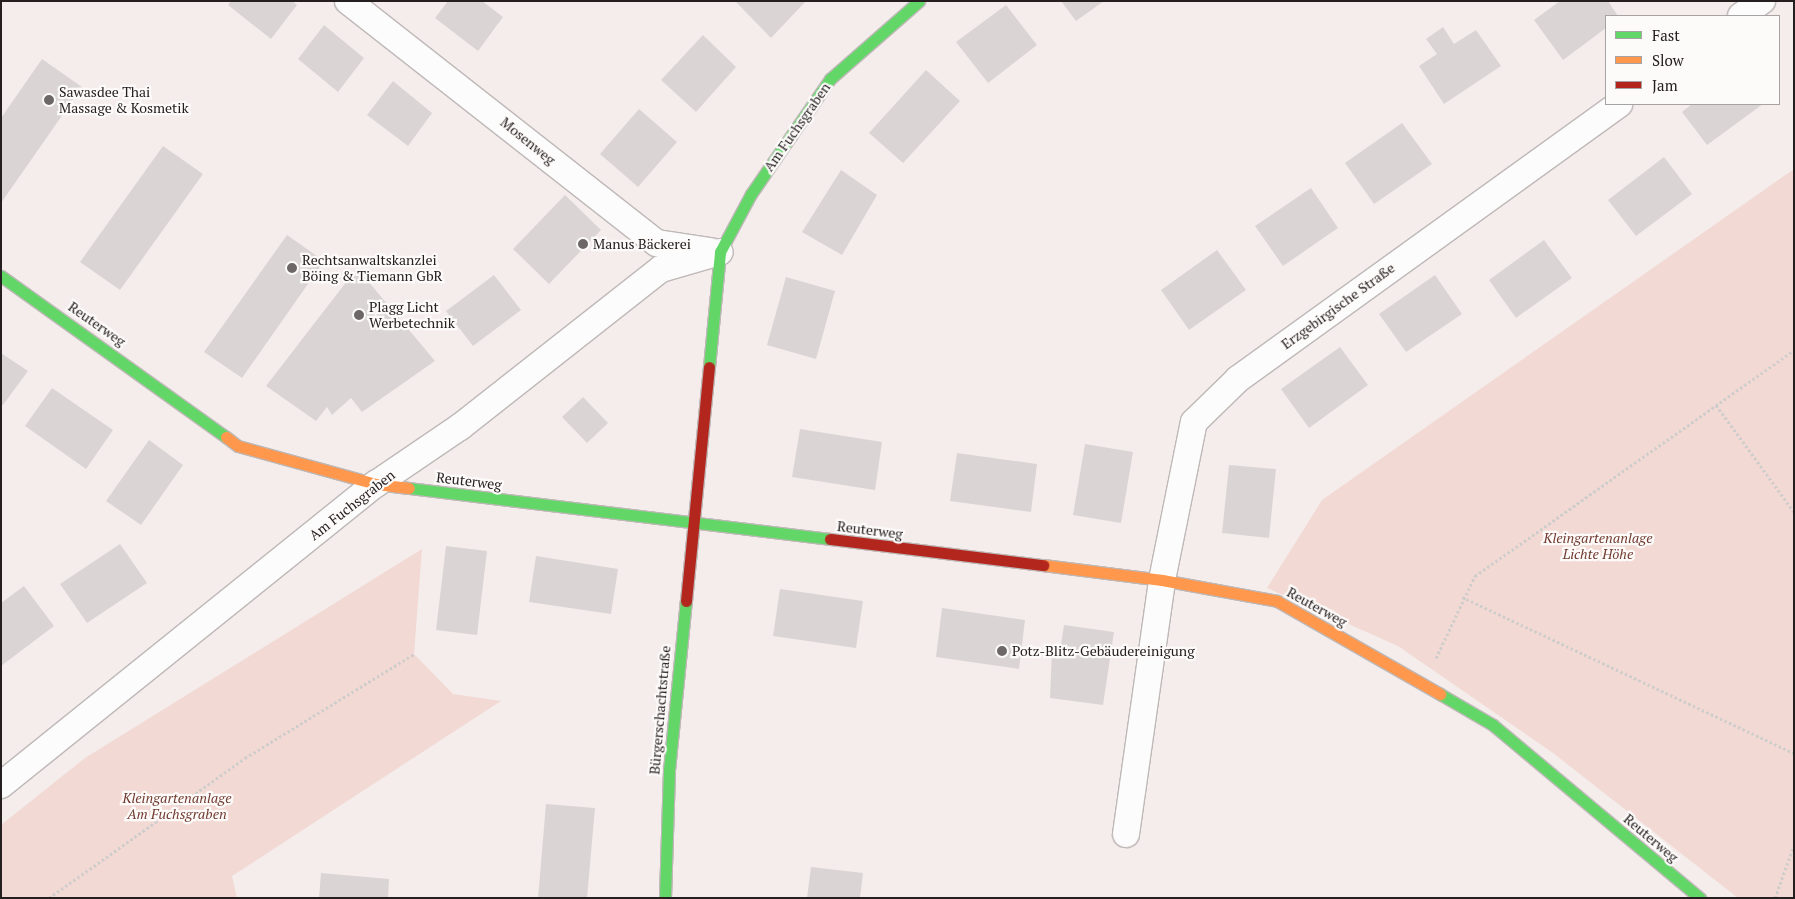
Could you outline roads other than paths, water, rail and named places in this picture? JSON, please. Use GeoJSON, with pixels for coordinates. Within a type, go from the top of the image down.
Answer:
{"type":"FeatureCollection","features":[{"type":"Feature","properties":{"kind":"street","name":"Mosenweg"},"geometry":{"type":"LineString","coordinates":[[348,1],[657,243],[720,252]]}},
{"type":"Feature","properties":{"kind":"street","name":"Am Fuchsgraben"},"geometry":{"type":"LineString","coordinates":[[692,524],[720,252],[751,194],[830,79],[919,1]]}},
{"type":"Feature","properties":{"kind":"street"},"geometry":{"type":"LineString","coordinates":[[1742,15],[1762,1]]}},
{"type":"Feature","properties":{"kind":"street","name":"Erzgebirgische Straße"},"geometry":{"type":"LineString","coordinates":[[1126,834],[1162,580],[1194,422],[1238,379],[1619,105]]}},
{"type":"Feature","properties":{"kind":"street","name":"Am Fuchsgraben"},"geometry":{"type":"LineString","coordinates":[[1,785],[376,484],[460,428],[662,269],[720,252]]}},
{"type":"Feature","properties":{"kind":"street","name":"Reuterweg"},"geometry":{"type":"LineString","coordinates":[[1,276],[238,446],[376,484],[1162,580],[1277,602],[1424,683],[1493,725],[1700,898]]}},
{"type":"Feature","properties":{"kind":"street","name":"Bürgerschachtstraße"},"geometry":{"type":"LineString","coordinates":[[665,898],[669,770],[692,524]]}},
{"type":"Feature","properties":{"kind":"place","name":"Sawasdee Thai Massage & Kosmetik"},"geometry":{"type":"Point","coordinates":[49,100]}},
{"type":"Feature","properties":{"kind":"place","name":"Manus Bäckerei"},"geometry":{"type":"Point","coordinates":[583,244]}},
{"type":"Feature","properties":{"kind":"place","name":"Rechtsanwaltskanzlei Böing & Tiemann GbR"},"geometry":{"type":"Point","coordinates":[292,268]}},
{"type":"Feature","properties":{"kind":"place","name":"Plagg Licht Werbetechnik"},"geometry":{"type":"Point","coordinates":[359,315]}},
{"type":"Feature","properties":{"kind":"place","name":"Potz-Blitz-Gebäudereinigung"},"geometry":{"type":"Point","coordinates":[1002,651]}},
{"type":"Feature","properties":{"kind":"park label","name":"Kleingartenanlage Lichte Höhe"},"geometry":{"type":"Point","coordinates":[1598,546]}},
{"type":"Feature","properties":{"kind":"park label","name":"Kleingartenanlage Am Fuchsgraben"},"geometry":{"type":"Point","coordinates":[177,806]}}]}
